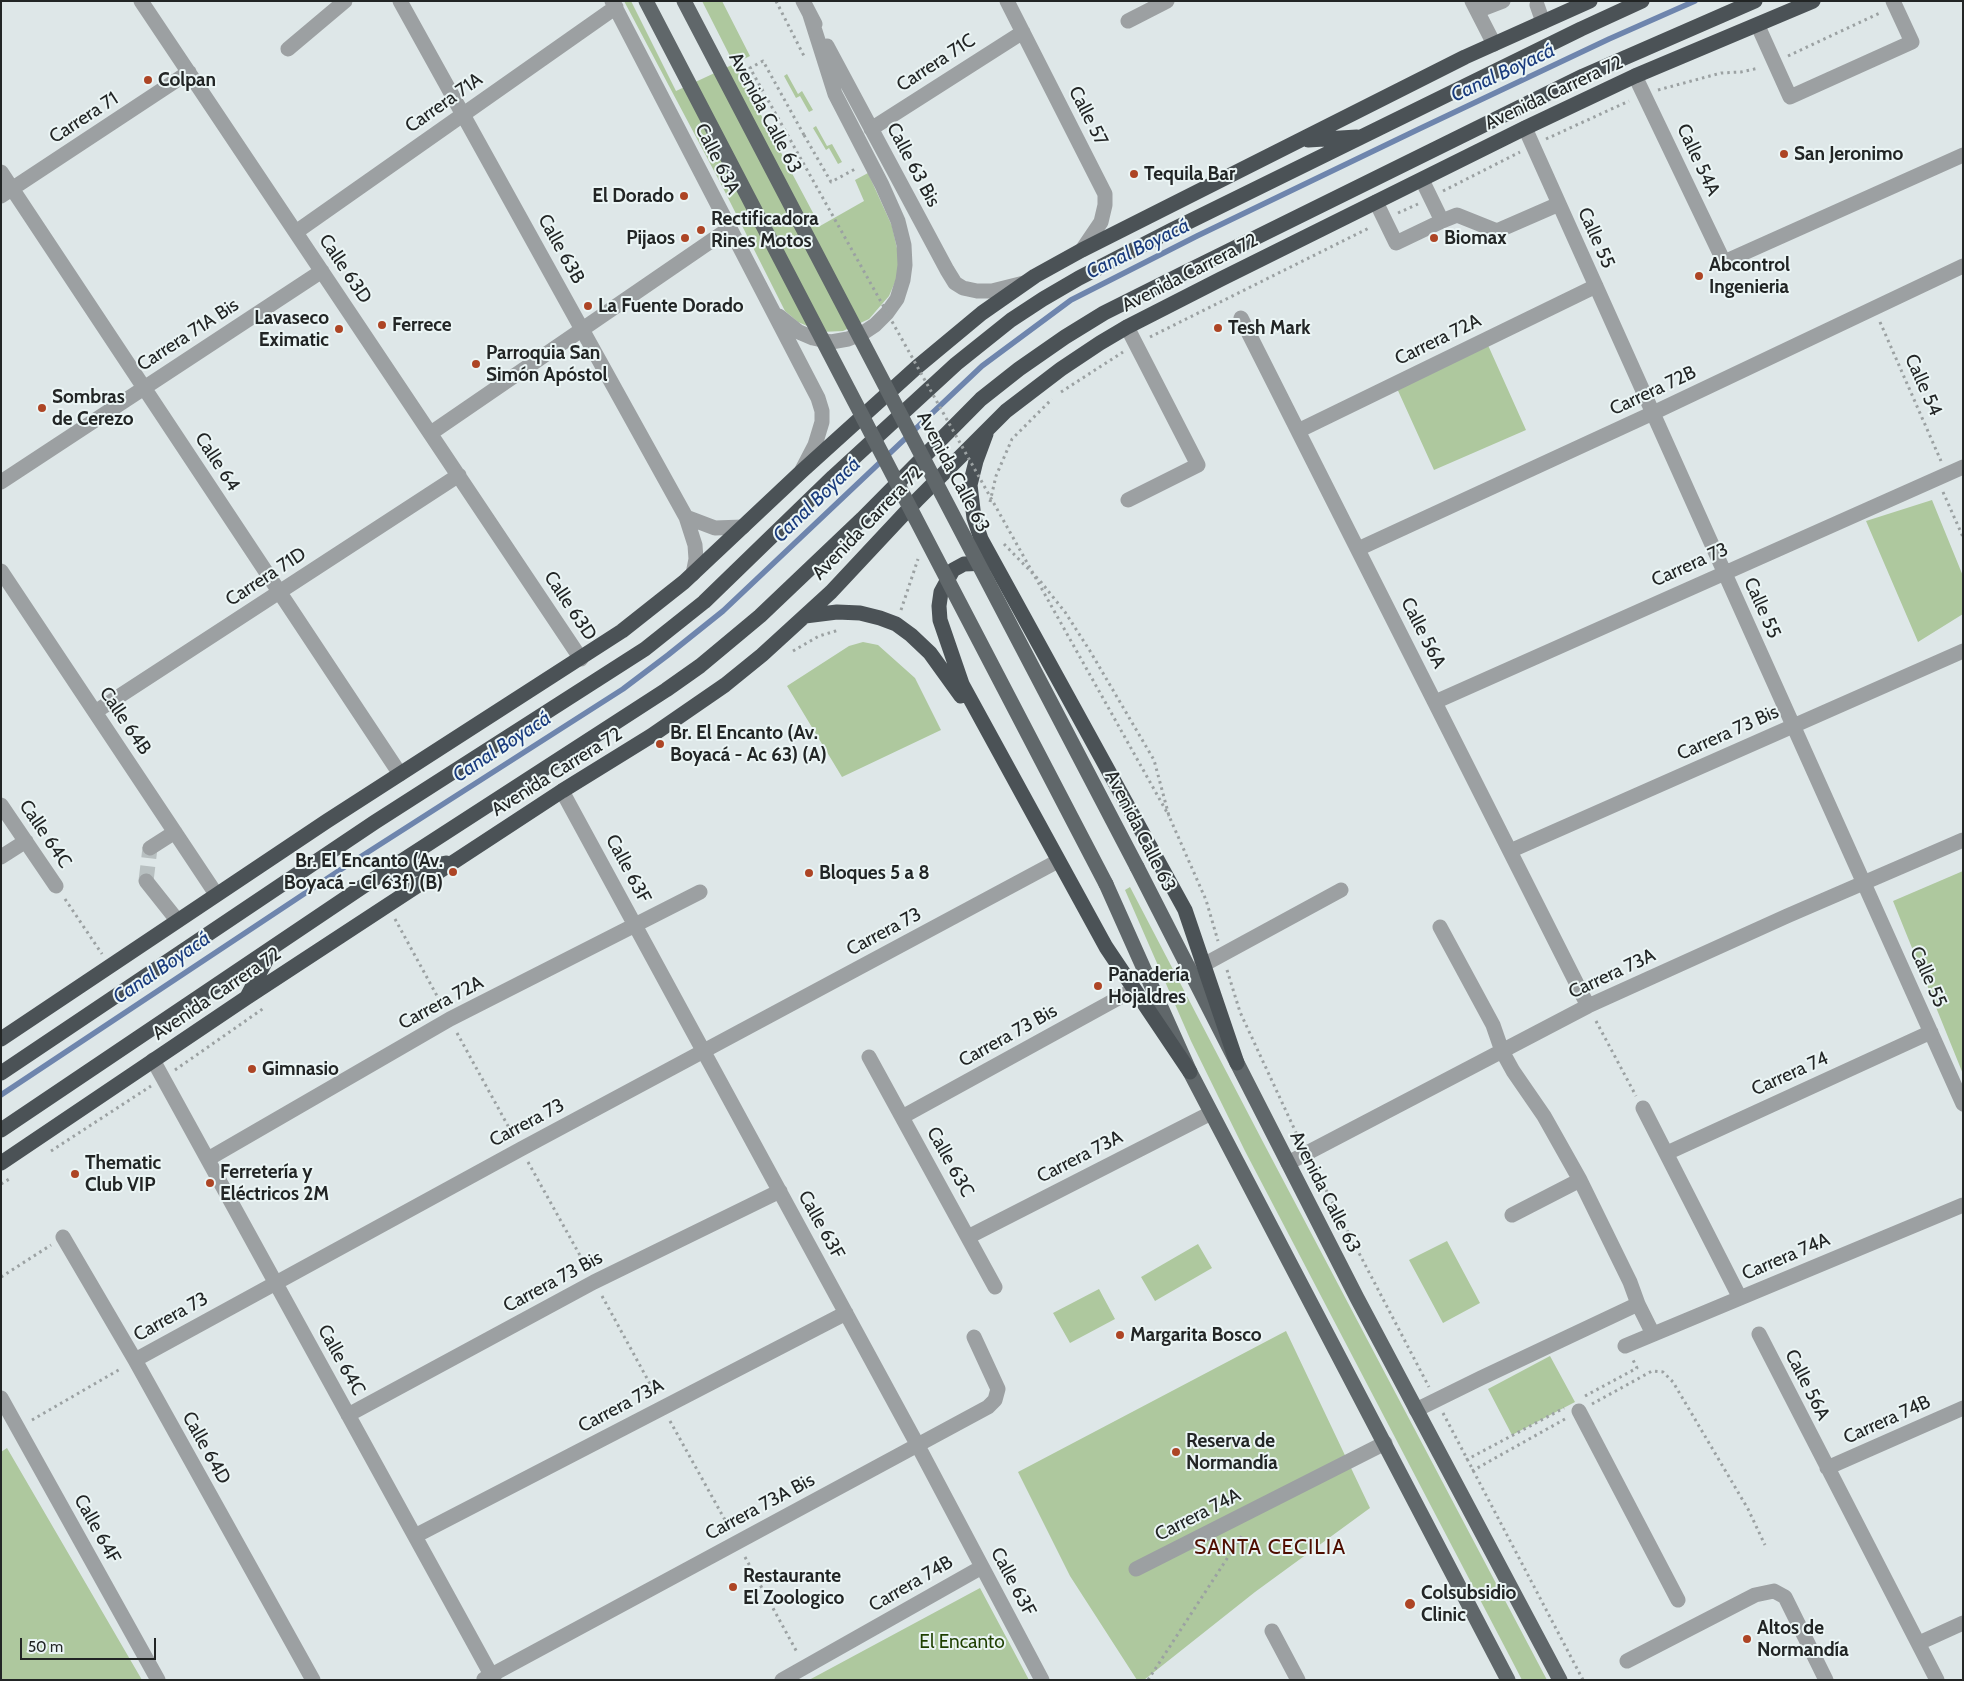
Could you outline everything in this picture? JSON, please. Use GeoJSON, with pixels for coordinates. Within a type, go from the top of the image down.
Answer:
{"type":"FeatureCollection","features":[{"type":"Feature","properties":{"kind":"highway"},"geometry":{"type":"LineString","coordinates":[[1,1073],[375,822],[645,648],[704,602],[848,464],[962,359],[1011,320],[1079,278],[1172,230],[1581,28],[1642,1]]}},
{"type":"Feature","properties":{"kind":"highway","name":"Avenida Carrera 72"},"geometry":{"type":"LineString","coordinates":[[1,1130],[377,877],[700,666],[760,616],[862,519],[981,399],[1041,353],[1104,313],[1412,160],[1583,76],[1755,1]]}},
{"type":"Feature","properties":{"kind":"highway","name":"Avenida Carrera 72"},"geometry":{"type":"LineString","coordinates":[[1,1164],[153,1060],[454,861],[691,710],[762,655],[831,592],[989,427],[1017,401],[1061,369],[1127,327],[1525,128],[1635,76],[1758,26],[1813,1]]}},
{"type":"Feature","properties":{"kind":"highway"},"geometry":{"type":"LineString","coordinates":[[1,1039],[216,894],[400,774],[582,659],[658,605],[916,367],[982,313],[1024,283],[1082,250],[1301,140],[1494,44],[1588,2]]}},
{"type":"Feature","properties":{"kind":"highway"},"geometry":{"type":"LineString","coordinates":[[1583,76],[1635,76]]}},
{"type":"Feature","properties":{"kind":"highway"},"geometry":{"type":"LineString","coordinates":[[1301,140],[1364,136]]}},
{"type":"Feature","properties":{"kind":"highway"},"geometry":{"type":"LineString","coordinates":[[1399,191],[1412,160]]}},
{"type":"Feature","properties":{"kind":"highway"},"geometry":{"type":"LineString","coordinates":[[1310,211],[1338,220]]}},
{"type":"Feature","properties":{"kind":"highway"},"geometry":{"type":"LineString","coordinates":[[962,359],[982,313]]}},
{"type":"Feature","properties":{"kind":"highway"},"geometry":{"type":"LineString","coordinates":[[916,367],[962,359]]}},
{"type":"Feature","properties":{"kind":"highway"},"geometry":{"type":"LineString","coordinates":[[989,427],[976,461],[970,485],[971,501],[981,539],[1185,910],[1197,969],[1237,1063]]}},
{"type":"Feature","properties":{"kind":"highway"},"geometry":{"type":"LineString","coordinates":[[996,564],[964,564],[953,570],[941,592],[940,620],[952,658],[962,684],[983,724],[1106,946],[1133,990],[1190,1072]]}},
{"type":"Feature","properties":{"kind":"highway"},"geometry":{"type":"LineString","coordinates":[[804,616],[837,612],[860,613],[896,624],[911,635],[930,654],[983,724]]}},
{"type":"Feature","properties":{"kind":"highway"},"geometry":{"type":"LineString","coordinates":[[377,877],[454,861]]}},
{"type":"Feature","properties":{"kind":"highway"},"geometry":{"type":"LineString","coordinates":[[246,998],[273,947]]}},
{"type":"Feature","properties":{"kind":"main road"},"geometry":{"type":"LineString","coordinates":[[646,1],[1106,884],[1190,1072],[1211,1114],[1508,1680]]}},
{"type":"Feature","properties":{"kind":"main road","name":"Avenida Calle 63"},"geometry":{"type":"LineString","coordinates":[[684,1],[1137,868],[1197,969]]}},
{"type":"Feature","properties":{"kind":"main road","name":"Avenida Calle 63"},"geometry":{"type":"LineString","coordinates":[[1237,1063],[1416,1410],[1560,1680]]}},
{"type":"Feature","properties":{"kind":"street","name":"Calle 63D"},"geometry":{"type":"LineString","coordinates":[[141,1],[582,659]]}},
{"type":"Feature","properties":{"kind":"street"},"geometry":{"type":"LineString","coordinates":[[288,49],[345,1]]}},
{"type":"Feature","properties":{"kind":"street","name":"Calle 63B"},"geometry":{"type":"LineString","coordinates":[[400,1],[686,517],[695,545],[696,559],[693,574]]}},
{"type":"Feature","properties":{"kind":"street","name":"Calle 63 Bis"},"geometry":{"type":"LineString","coordinates":[[803,1],[955,282],[963,288],[977,291],[992,291],[1024,283]]}},
{"type":"Feature","properties":{"kind":"street","name":"Calle 57"},"geometry":{"type":"LineString","coordinates":[[1007,1],[1105,194],[1106,206],[1101,222],[1082,250]]}},
{"type":"Feature","properties":{"kind":"street"},"geometry":{"type":"LineString","coordinates":[[1128,21],[1167,1]]}},
{"type":"Feature","properties":{"kind":"street"},"geometry":{"type":"LineString","coordinates":[[1494,44],[1474,6],[1503,1]]}},
{"type":"Feature","properties":{"kind":"street"},"geometry":{"type":"LineString","coordinates":[[1758,26],[1790,97],[1912,42],[1893,1]]}},
{"type":"Feature","properties":{"kind":"street","name":"Carrera 71A"},"geometry":{"type":"LineString","coordinates":[[296,232],[614,4]]}},
{"type":"Feature","properties":{"kind":"street","name":"Calle 63A"},"geometry":{"type":"LineString","coordinates":[[614,4],[818,398],[822,411],[820,432],[802,471]]}},
{"type":"Feature","properties":{"kind":"street"},"geometry":{"type":"LineString","coordinates":[[1537,4],[1543,22]]}},
{"type":"Feature","properties":{"kind":"street"},"geometry":{"type":"LineString","coordinates":[[773,309],[788,324],[813,338],[831,342],[848,339],[875,325],[887,313],[897,299],[904,273],[904,245],[898,221],[882,185],[835,94],[810,15]]}},
{"type":"Feature","properties":{"kind":"street","name":"Carrera 71C"},"geometry":{"type":"LineString","coordinates":[[871,129],[1023,32]]}},
{"type":"Feature","properties":{"kind":"street","name":"Carrera 71"},"geometry":{"type":"LineString","coordinates":[[7,193],[189,72]]}},
{"type":"Feature","properties":{"kind":"street","name":"Calle 54A"},"geometry":{"type":"LineString","coordinates":[[1635,76],[1724,262],[1963,155]]}},
{"type":"Feature","properties":{"kind":"street","name":"Calle 55"},"geometry":{"type":"LineString","coordinates":[[1525,128],[1963,1104]]}},
{"type":"Feature","properties":{"kind":"street","name":"Calle 64"},"geometry":{"type":"LineString","coordinates":[[1,172],[7,193],[144,388],[400,774]]}},
{"type":"Feature","properties":{"kind":"street"},"geometry":{"type":"LineString","coordinates":[[1422,180],[1442,221]]}},
{"type":"Feature","properties":{"kind":"street"},"geometry":{"type":"LineString","coordinates":[[1376,202],[1396,243],[1457,216],[1497,231],[1559,204]]}},
{"type":"Feature","properties":{"kind":"street"},"geometry":{"type":"LineString","coordinates":[[431,434],[730,228]]}},
{"type":"Feature","properties":{"kind":"street","name":"Carrera 72B"},"geometry":{"type":"LineString","coordinates":[[1358,548],[1653,413],[1963,266]]}},
{"type":"Feature","properties":{"kind":"street","name":"Carrera 71A Bis"},"geometry":{"type":"LineString","coordinates":[[1,482],[322,271]]}},
{"type":"Feature","properties":{"kind":"street","name":"Carrera 72A"},"geometry":{"type":"LineString","coordinates":[[1298,431],[1596,286]]}},
{"type":"Feature","properties":{"kind":"street","name":"Calle 56A"},"geometry":{"type":"LineString","coordinates":[[1241,318],[1588,1006]]}},
{"type":"Feature","properties":{"kind":"street"},"geometry":{"type":"LineString","coordinates":[[1127,327],[1198,465],[1128,500]]}},
{"type":"Feature","properties":{"kind":"street","name":"Carrera 73"},"geometry":{"type":"LineString","coordinates":[[1435,702],[1963,467]]}},
{"type":"Feature","properties":{"kind":"street","name":"Carrera 71D"},"geometry":{"type":"LineString","coordinates":[[95,712],[459,475]]}},
{"type":"Feature","properties":{"kind":"street"},"geometry":{"type":"LineString","coordinates":[[686,517],[715,528],[743,527]]}},
{"type":"Feature","properties":{"kind":"street","name":"Calle 64B"},"geometry":{"type":"LineString","coordinates":[[1,571],[216,894]]}},
{"type":"Feature","properties":{"kind":"street","name":"Carrera 73 Bis"},"geometry":{"type":"LineString","coordinates":[[1510,851],[1963,651]]}},
{"type":"Feature","properties":{"kind":"street","name":"Calle 63F"},"geometry":{"type":"LineString","coordinates":[[562,791],[917,1444],[1042,1680]]}},
{"type":"Feature","properties":{"kind":"street","name":"Calle 64C"},"geometry":{"type":"LineString","coordinates":[[1,805],[56,886]]}},
{"type":"Feature","properties":{"kind":"street"},"geometry":{"type":"LineString","coordinates":[[150,848],[175,832]]}},
{"type":"Feature","properties":{"kind":"street","name":"Carrera 73A"},"geometry":{"type":"LineString","coordinates":[[1288,1163],[1588,1006],[1963,840]]}},
{"type":"Feature","properties":{"kind":"street"},"geometry":{"type":"LineString","coordinates":[[1,857],[26,841]]}},
{"type":"Feature","properties":{"kind":"street","name":"Carrera 73"},"geometry":{"type":"LineString","coordinates":[[135,1360],[521,1148],[704,1052],[1058,861]]}},
{"type":"Feature","properties":{"kind":"street"},"geometry":{"type":"LineString","coordinates":[[146,881],[178,920]]}},
{"type":"Feature","properties":{"kind":"street"},"geometry":{"type":"LineString","coordinates":[[1197,969],[1341,890]]}},
{"type":"Feature","properties":{"kind":"street","name":"Carrera 72A"},"geometry":{"type":"LineString","coordinates":[[208,1159],[450,1019],[700,892]]}},
{"type":"Feature","properties":{"kind":"street"},"geometry":{"type":"LineString","coordinates":[[1440,927],[1493,1025],[1502,1051],[1512,1071],[1544,1116],[1580,1180],[1653,1334]]}},
{"type":"Feature","properties":{"kind":"street","name":"Carrera 73 Bis"},"geometry":{"type":"LineString","coordinates":[[902,1116],[1133,990]]}},
{"type":"Feature","properties":{"kind":"street","name":"Carrera 74"},"geometry":{"type":"LineString","coordinates":[[1667,1153],[1931,1032]]}},
{"type":"Feature","properties":{"kind":"street","name":"Calle 63C"},"geometry":{"type":"LineString","coordinates":[[869,1057],[995,1287]]}},
{"type":"Feature","properties":{"kind":"street","name":"Calle 64C"},"geometry":{"type":"LineString","coordinates":[[153,1060],[415,1536],[489,1678]]}},
{"type":"Feature","properties":{"kind":"street"},"geometry":{"type":"LineString","coordinates":[[1643,1108],[1740,1298]]}},
{"type":"Feature","properties":{"kind":"street","name":"Carrera 73A"},"geometry":{"type":"LineString","coordinates":[[968,1237],[1211,1114]]}},
{"type":"Feature","properties":{"kind":"street"},"geometry":{"type":"LineString","coordinates":[[1512,1215],[1580,1180]]}},
{"type":"Feature","properties":{"kind":"street","name":"Carrera 73 Bis"},"geometry":{"type":"LineString","coordinates":[[348,1415],[594,1282],[780,1191]]}},
{"type":"Feature","properties":{"kind":"street","name":"Carrera 74A"},"geometry":{"type":"LineString","coordinates":[[1625,1346],[1963,1205]]}},
{"type":"Feature","properties":{"kind":"street","name":"Calle 64D"},"geometry":{"type":"LineString","coordinates":[[63,1237],[135,1360],[313,1680]]}},
{"type":"Feature","properties":{"kind":"street"},"geometry":{"type":"LineString","coordinates":[[1416,1410],[1638,1304]]}},
{"type":"Feature","properties":{"kind":"street","name":"Carrera 73A"},"geometry":{"type":"LineString","coordinates":[[415,1536],[846,1313]]}},
{"type":"Feature","properties":{"kind":"street","name":"Calle 56A"},"geometry":{"type":"LineString","coordinates":[[1759,1334],[1937,1680]]}},
{"type":"Feature","properties":{"kind":"street","name":"Carrera 73A Bis"},"geometry":{"type":"LineString","coordinates":[[489,1678],[988,1407],[995,1400],[998,1389],[974,1337]]}},
{"type":"Feature","properties":{"kind":"street","name":"Calle 64F"},"geometry":{"type":"LineString","coordinates":[[1,1398],[158,1680]]}},
{"type":"Feature","properties":{"kind":"street"},"geometry":{"type":"LineString","coordinates":[[1576,1405],[1678,1600]]}},
{"type":"Feature","properties":{"kind":"street","name":"Carrera 74B"},"geometry":{"type":"LineString","coordinates":[[1827,1468],[1963,1408]]}},
{"type":"Feature","properties":{"kind":"street","name":"Carrera 74A"},"geometry":{"type":"LineString","coordinates":[[1136,1569],[1385,1443]]}},
{"type":"Feature","properties":{"kind":"street","name":"Carrera 74B"},"geometry":{"type":"LineString","coordinates":[[782,1680],[982,1567]]}},
{"type":"Feature","properties":{"kind":"street"},"geometry":{"type":"LineString","coordinates":[[1628,1661],[1755,1595],[1774,1591],[1784,1597],[1826,1680]]}},
{"type":"Feature","properties":{"kind":"street"},"geometry":{"type":"LineString","coordinates":[[1919,1643],[1963,1624]]}},
{"type":"Feature","properties":{"kind":"street"},"geometry":{"type":"LineString","coordinates":[[1272,1632],[1298,1680]]}},
{"type":"Feature","properties":{"kind":"path"},"geometry":{"type":"LineString","coordinates":[[860,167],[831,182],[763,61],[750,68],[1169,816],[1206,900],[1240,1012],[1298,1138]]}},
{"type":"Feature","properties":{"kind":"path"},"geometry":{"type":"LineString","coordinates":[[1221,279],[1241,318]]}},
{"type":"Feature","properties":{"kind":"path","name":"Calle 54"},"geometry":{"type":"LineString","coordinates":[[1873,308],[1942,476],[1963,537]]}},
{"type":"Feature","properties":{"kind":"path"},"geometry":{"type":"LineString","coordinates":[[1000,539],[1041,582],[1065,612],[1090,650],[1154,760],[1169,816]]}},
{"type":"Feature","properties":{"kind":"path"},"geometry":{"type":"LineString","coordinates":[[56,886],[110,967]]}},
{"type":"Feature","properties":{"kind":"path"},"geometry":{"type":"LineString","coordinates":[[1596,1021],[1643,1108]]}},
{"type":"Feature","properties":{"kind":"path"},"geometry":{"type":"LineString","coordinates":[[1314,1167],[1583,1680]]}},
{"type":"Feature","properties":{"kind":"path"},"geometry":{"type":"LineString","coordinates":[[1,1277],[63,1237]]}},
{"type":"Feature","properties":{"kind":"path"},"geometry":{"type":"LineString","coordinates":[[1451,1475],[1473,1470],[1638,1368],[1625,1346]]}},
{"type":"Feature","properties":{"kind":"path","name":"Carrera 73"},"geometry":{"type":"LineString","coordinates":[[18,1428],[135,1360]]}},
{"type":"Feature","properties":{"kind":"path"},"geometry":{"type":"LineString","coordinates":[[1451,1475],[1467,1460],[1576,1405],[1652,1371],[1663,1372],[1673,1382],[1748,1509],[1765,1545]]}},
{"type":"Feature","properties":{"kind":"path"},"geometry":{"type":"LineString","coordinates":[[1148,1680],[1245,1531]]}},
{"type":"Feature","properties":{"kind":"green space"},"geometry":{"type":"Polygon","coordinates":[[[624,1],[631,1],[676,91],[734,64],[820,226],[864,201],[855,180],[868,173],[892,226],[898,253],[898,275],[889,296],[869,319],[843,331],[821,332],[798,322],[785,311],[722,186],[624,1]]]}},
{"type":"Feature","properties":{"kind":"green space"},"geometry":{"type":"Polygon","coordinates":[[[702,1],[722,1],[750,56],[734,64],[702,1]]]}},
{"type":"Feature","properties":{"kind":"green space"},"geometry":{"type":"Polygon","coordinates":[[[787,74],[798,94],[802,91],[813,110],[809,112],[800,96],[796,98],[784,76],[787,74]]]}},
{"type":"Feature","properties":{"kind":"green space"},"geometry":{"type":"Polygon","coordinates":[[[816,126],[827,146],[832,144],[842,162],[838,164],[829,148],[826,150],[813,128],[816,126]]]}},
{"type":"Feature","properties":{"kind":"green space"},"geometry":{"type":"Polygon","coordinates":[[[1487,343],[1526,430],[1434,470],[1395,384],[1487,343]]]}},
{"type":"Feature","properties":{"kind":"green space"},"geometry":{"type":"Polygon","coordinates":[[[1932,500],[1963,576],[1963,614],[1918,642],[1866,521],[1932,500]]]}},
{"type":"Feature","properties":{"kind":"green space"},"geometry":{"type":"Polygon","coordinates":[[[863,642],[878,645],[915,678],[941,730],[842,777],[787,686],[849,646],[863,642]]]}},
{"type":"Feature","properties":{"kind":"green space"},"geometry":{"type":"Polygon","coordinates":[[[1963,871],[1963,1074],[1893,901],[1963,871]]]}},
{"type":"Feature","properties":{"kind":"green space"},"geometry":{"type":"Polygon","coordinates":[[[1130,887],[1547,1680],[1522,1680],[1245,1151],[1191,1041],[1125,890],[1130,887]]]}},
{"type":"Feature","properties":{"kind":"green space"},"geometry":{"type":"Polygon","coordinates":[[[1447,1241],[1480,1303],[1443,1323],[1409,1260],[1447,1241]]]}},
{"type":"Feature","properties":{"kind":"green space"},"geometry":{"type":"Polygon","coordinates":[[[1198,1244],[1212,1268],[1155,1301],[1141,1277],[1198,1244]]]}},
{"type":"Feature","properties":{"kind":"green space"},"geometry":{"type":"Polygon","coordinates":[[[1099,1289],[1115,1319],[1070,1343],[1053,1313],[1099,1289]]]}},
{"type":"Feature","properties":{"kind":"green space"},"geometry":{"type":"Polygon","coordinates":[[[1286,1331],[1370,1508],[1255,1592],[1144,1680],[1137,1680],[1070,1576],[1018,1472],[1286,1331]]]}},
{"type":"Feature","properties":{"kind":"green space"},"geometry":{"type":"Polygon","coordinates":[[[1550,1356],[1575,1402],[1512,1435],[1488,1389],[1550,1356]]]}},
{"type":"Feature","properties":{"kind":"green space"},"geometry":{"type":"Polygon","coordinates":[[[7,1448],[142,1680],[1,1680],[1,1452],[7,1448]]]}},
{"type":"Feature","properties":{"kind":"green space","name":"El Encanto"},"geometry":{"type":"Polygon","coordinates":[[[980,1588],[1029,1680],[809,1680],[980,1588]]]}},
{"type":"Feature","properties":{"kind":"waterway","name":"Canal Boyacá"},"geometry":{"type":"LineString","coordinates":[[1,1095],[340,870],[623,689],[723,611],[982,366],[1071,300],[1197,236],[1419,129],[1609,39],[1695,1]]}},
{"type":"Feature","properties":{"kind":"tunnel"},"geometry":{"type":"LineString","coordinates":[[146,881],[150,848]]}},
{"type":"Feature","properties":{"kind":"place","name":"Colpan"},"geometry":{"type":"Point","coordinates":[148,80]}},
{"type":"Feature","properties":{"kind":"place","name":"San Jeronimo"},"geometry":{"type":"Point","coordinates":[1784,154]}},
{"type":"Feature","properties":{"kind":"place","name":"Tequila Bar"},"geometry":{"type":"Point","coordinates":[1134,174]}},
{"type":"Feature","properties":{"kind":"place","name":"El Dorado"},"geometry":{"type":"Point","coordinates":[684,196]}},
{"type":"Feature","properties":{"kind":"place","name":"Rectificadora Rines Motos"},"geometry":{"type":"Point","coordinates":[701,230]}},
{"type":"Feature","properties":{"kind":"place","name":"Pijaos"},"geometry":{"type":"Point","coordinates":[685,238]}},
{"type":"Feature","properties":{"kind":"place","name":"Biomax"},"geometry":{"type":"Point","coordinates":[1434,238]}},
{"type":"Feature","properties":{"kind":"place","name":"Abcontrol Ingenieria"},"geometry":{"type":"Point","coordinates":[1699,276]}},
{"type":"Feature","properties":{"kind":"place","name":"La Fuente Dorado"},"geometry":{"type":"Point","coordinates":[588,306]}},
{"type":"Feature","properties":{"kind":"place","name":"Ferrece"},"geometry":{"type":"Point","coordinates":[382,325]}},
{"type":"Feature","properties":{"kind":"place","name":"Tesh Mark"},"geometry":{"type":"Point","coordinates":[1218,328]}},
{"type":"Feature","properties":{"kind":"place","name":"Lavaseco Eximatic"},"geometry":{"type":"Point","coordinates":[339,329]}},
{"type":"Feature","properties":{"kind":"place","name":"Parroquia San Simón Apóstol"},"geometry":{"type":"Point","coordinates":[476,364]}},
{"type":"Feature","properties":{"kind":"place","name":"Sombras de Cerezo"},"geometry":{"type":"Point","coordinates":[42,408]}},
{"type":"Feature","properties":{"kind":"place","name":"Br. El Encanto (Av. Boyacá - Ac 63) (A)"},"geometry":{"type":"Point","coordinates":[660,744]}},
{"type":"Feature","properties":{"kind":"place","name":"Br. El Encanto (Av. Boyacá - Cl 63f) (B)"},"geometry":{"type":"Point","coordinates":[453,872]}},
{"type":"Feature","properties":{"kind":"place","name":"Bloques 5 a 8"},"geometry":{"type":"Point","coordinates":[809,873]}},
{"type":"Feature","properties":{"kind":"place","name":"Panadería Hojaldres"},"geometry":{"type":"Point","coordinates":[1098,986]}},
{"type":"Feature","properties":{"kind":"place","name":"Gimnasio"},"geometry":{"type":"Point","coordinates":[252,1069]}},
{"type":"Feature","properties":{"kind":"place","name":"Thematic Club VIP"},"geometry":{"type":"Point","coordinates":[75,1174]}},
{"type":"Feature","properties":{"kind":"place","name":"Ferretería y Eléctricos 2M"},"geometry":{"type":"Point","coordinates":[210,1183]}},
{"type":"Feature","properties":{"kind":"place","name":"Margarita Bosco"},"geometry":{"type":"Point","coordinates":[1120,1335]}},
{"type":"Feature","properties":{"kind":"place","name":"Reserva de Normandía"},"geometry":{"type":"Point","coordinates":[1176,1452]}},
{"type":"Feature","properties":{"kind":"place","name":"Restaurante El Zoologico"},"geometry":{"type":"Point","coordinates":[733,1587]}},
{"type":"Feature","properties":{"kind":"place","name":"Colsubsidio Clinic"},"geometry":{"type":"Point","coordinates":[1410,1604]}},
{"type":"Feature","properties":{"kind":"place","name":"Altos de Normandía"},"geometry":{"type":"Point","coordinates":[1747,1639]}},
{"type":"Feature","properties":{"kind":"district","name":"SANTA CECILIA"},"geometry":{"type":"Point","coordinates":[1270,1548]}}]}
